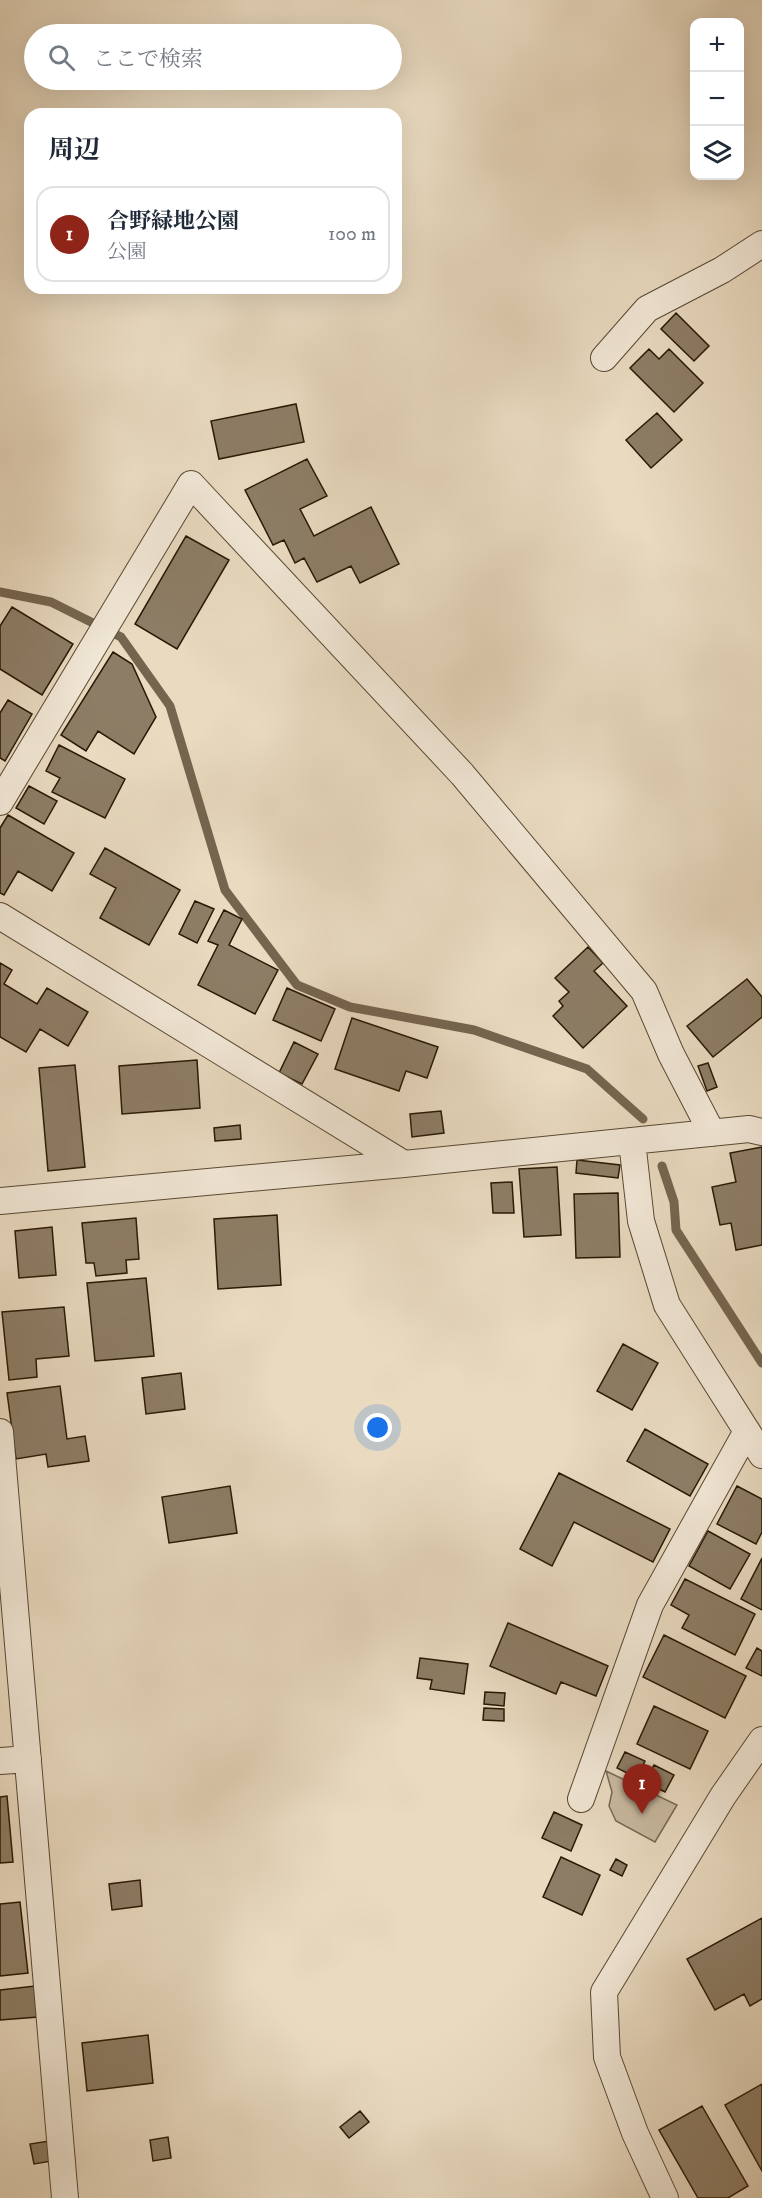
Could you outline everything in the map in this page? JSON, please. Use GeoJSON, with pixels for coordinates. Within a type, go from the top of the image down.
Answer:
{"type":"FeatureCollection","features":[{"type":"Feature","properties":{"kind":"street"},"geometry":{"type":"LineString","coordinates":[[604,358],[647,309],[722,270],[762,244]]}},
{"type":"Feature","properties":{"kind":"street"},"geometry":{"type":"LineString","coordinates":[[0,802],[191,484],[462,774],[645,991],[671,1054],[712,1133]]}},
{"type":"Feature","properties":{"kind":"street"},"geometry":{"type":"LineString","coordinates":[[0,916],[404,1164]]}},
{"type":"Feature","properties":{"kind":"street"},"geometry":{"type":"LineString","coordinates":[[0,1201],[404,1164],[749,1129],[762,1132]]}},
{"type":"Feature","properties":{"kind":"street"},"geometry":{"type":"LineString","coordinates":[[632,1141],[641,1221],[667,1305],[762,1455]]}},
{"type":"Feature","properties":{"kind":"street"},"geometry":{"type":"LineString","coordinates":[[581,1799],[650,1605],[747,1431]]}},
{"type":"Feature","properties":{"kind":"street"},"geometry":{"type":"LineString","coordinates":[[0,1432],[65,2198]]}},
{"type":"Feature","properties":{"kind":"street"},"geometry":{"type":"LineString","coordinates":[[665,2198],[635,2133],[607,2056],[604,1992],[723,1796],[762,1740]]}},
{"type":"Feature","properties":{"kind":"street"},"geometry":{"type":"LineString","coordinates":[[0,1761],[28,1759]]}},
{"type":"Feature","properties":{"kind":"shaded area"},"geometry":{"type":"Polygon","coordinates":[[[606,1771],[677,1805],[655,1842],[616,1821],[609,1806],[612,1792],[606,1771]]]}},
{"type":"Feature","properties":{"kind":"building"},"geometry":{"type":"Polygon","coordinates":[[[676,313],[709,346],[694,361],[661,329],[676,313]]]}},
{"type":"Feature","properties":{"kind":"building"},"geometry":{"type":"Polygon","coordinates":[[[649,349],[659,359],[669,349],[703,383],[674,412],[630,368],[649,349]]]}},
{"type":"Feature","properties":{"kind":"building"},"geometry":{"type":"Polygon","coordinates":[[[296,404],[304,442],[219,459],[211,421],[296,404]]]}},
{"type":"Feature","properties":{"kind":"building"},"geometry":{"type":"Polygon","coordinates":[[[657,413],[682,440],[651,468],[626,440],[657,413]]]}},
{"type":"Feature","properties":{"kind":"building"},"geometry":{"type":"Polygon","coordinates":[[[307,459],[327,496],[300,509],[314,536],[371,507],[399,564],[360,583],[351,566],[317,582],[304,558],[295,563],[284,540],[273,545],[245,490],[307,459]]]}},
{"type":"Feature","properties":{"kind":"building"},"geometry":{"type":"Polygon","coordinates":[[[186,536],[229,560],[177,649],[135,624],[186,536]]]}},
{"type":"Feature","properties":{"kind":"building"},"geometry":{"type":"Polygon","coordinates":[[[12,607],[73,644],[42,695],[0,669],[0,626],[12,607]]]}},
{"type":"Feature","properties":{"kind":"building"},"geometry":{"type":"Polygon","coordinates":[[[113,652],[132,664],[156,717],[134,754],[98,731],[86,751],[61,735],[113,652]]]}},
{"type":"Feature","properties":{"kind":"building"},"geometry":{"type":"Polygon","coordinates":[[[8,700],[32,714],[5,761],[0,758],[0,713],[8,700]]]}},
{"type":"Feature","properties":{"kind":"building"},"geometry":{"type":"Polygon","coordinates":[[[59,745],[125,779],[105,818],[52,792],[60,778],[46,771],[59,745]]]}},
{"type":"Feature","properties":{"kind":"building"},"geometry":{"type":"Polygon","coordinates":[[[29,786],[57,801],[44,824],[16,808],[29,786]]]}},
{"type":"Feature","properties":{"kind":"building"},"geometry":{"type":"Polygon","coordinates":[[[8,815],[74,853],[52,891],[18,871],[4,895],[0,893],[0,828],[8,815]]]}},
{"type":"Feature","properties":{"kind":"building"},"geometry":{"type":"Polygon","coordinates":[[[105,848],[180,890],[149,945],[100,918],[116,888],[90,874],[105,848]]]}},
{"type":"Feature","properties":{"kind":"building"},"geometry":{"type":"Polygon","coordinates":[[[195,901],[214,909],[197,943],[179,934],[195,901]]]}},
{"type":"Feature","properties":{"kind":"building"},"geometry":{"type":"Polygon","coordinates":[[[224,910],[242,919],[229,945],[278,970],[255,1014],[198,985],[218,945],[208,941],[224,910]]]}},
{"type":"Feature","properties":{"kind":"building"},"geometry":{"type":"Polygon","coordinates":[[[588,947],[603,963],[594,971],[627,1006],[583,1048],[553,1016],[563,1006],[559,1001],[569,992],[555,978],[588,947]]]}},
{"type":"Feature","properties":{"kind":"building"},"geometry":{"type":"Polygon","coordinates":[[[0,963],[12,970],[4,984],[37,1004],[47,988],[88,1012],[68,1046],[40,1029],[26,1052],[0,1037],[0,963]]]}},
{"type":"Feature","properties":{"kind":"building"},"geometry":{"type":"Polygon","coordinates":[[[747,979],[762,997],[762,1017],[713,1057],[687,1026],[747,979]]]}},
{"type":"Feature","properties":{"kind":"building"},"geometry":{"type":"Polygon","coordinates":[[[287,988],[335,1009],[321,1041],[273,1020],[287,988]]]}},
{"type":"Feature","properties":{"kind":"building"},"geometry":{"type":"Polygon","coordinates":[[[352,1018],[438,1047],[427,1078],[406,1071],[399,1091],[335,1069],[352,1018]]]}},
{"type":"Feature","properties":{"kind":"building"},"geometry":{"type":"Polygon","coordinates":[[[294,1042],[318,1054],[302,1084],[279,1073],[294,1042]]]}},
{"type":"Feature","properties":{"kind":"building"},"geometry":{"type":"Polygon","coordinates":[[[197,1060],[200,1108],[122,1114],[119,1066],[197,1060]]]}},
{"type":"Feature","properties":{"kind":"building"},"geometry":{"type":"Polygon","coordinates":[[[708,1063],[717,1087],[707,1091],[698,1066],[708,1063]]]}},
{"type":"Feature","properties":{"kind":"building"},"geometry":{"type":"Polygon","coordinates":[[[75,1065],[85,1167],[48,1171],[39,1068],[75,1065]]]}},
{"type":"Feature","properties":{"kind":"building"},"geometry":{"type":"Polygon","coordinates":[[[441,1111],[444,1133],[412,1137],[410,1114],[441,1111]]]}},
{"type":"Feature","properties":{"kind":"building"},"geometry":{"type":"Polygon","coordinates":[[[240,1125],[241,1139],[215,1141],[214,1128],[240,1125]]]}},
{"type":"Feature","properties":{"kind":"building"},"geometry":{"type":"Polygon","coordinates":[[[762,1147],[762,1245],[736,1250],[731,1223],[720,1225],[712,1187],[736,1182],[730,1153],[762,1147]]]}},
{"type":"Feature","properties":{"kind":"building"},"geometry":{"type":"Polygon","coordinates":[[[577,1160],[620,1165],[618,1178],[576,1173],[577,1160]]]}},
{"type":"Feature","properties":{"kind":"building"},"geometry":{"type":"Polygon","coordinates":[[[557,1167],[561,1235],[524,1237],[519,1169],[557,1167]]]}},
{"type":"Feature","properties":{"kind":"building"},"geometry":{"type":"Polygon","coordinates":[[[512,1182],[514,1213],[493,1213],[491,1183],[512,1182]]]}},
{"type":"Feature","properties":{"kind":"building"},"geometry":{"type":"Polygon","coordinates":[[[618,1193],[620,1257],[576,1258],[574,1194],[618,1193]]]}},
{"type":"Feature","properties":{"kind":"building"},"geometry":{"type":"Polygon","coordinates":[[[277,1215],[281,1285],[218,1289],[214,1219],[277,1215]]]}},
{"type":"Feature","properties":{"kind":"building"},"geometry":{"type":"Polygon","coordinates":[[[136,1218],[139,1259],[126,1260],[127,1273],[96,1276],[94,1263],[86,1263],[82,1223],[136,1218]]]}},
{"type":"Feature","properties":{"kind":"building"},"geometry":{"type":"Polygon","coordinates":[[[52,1227],[56,1275],[19,1278],[15,1231],[52,1227]]]}},
{"type":"Feature","properties":{"kind":"building"},"geometry":{"type":"Polygon","coordinates":[[[146,1278],[154,1356],[95,1361],[87,1283],[146,1278]]]}},
{"type":"Feature","properties":{"kind":"building"},"geometry":{"type":"Polygon","coordinates":[[[64,1307],[69,1356],[36,1359],[37,1377],[9,1380],[2,1312],[64,1307]]]}},
{"type":"Feature","properties":{"kind":"building"},"geometry":{"type":"Polygon","coordinates":[[[623,1344],[658,1363],[632,1410],[597,1391],[623,1344]]]}},
{"type":"Feature","properties":{"kind":"building"},"geometry":{"type":"Polygon","coordinates":[[[181,1373],[185,1409],[146,1414],[142,1378],[181,1373]]]}},
{"type":"Feature","properties":{"kind":"building"},"geometry":{"type":"Polygon","coordinates":[[[60,1386],[67,1439],[85,1436],[89,1461],[48,1467],[46,1454],[16,1459],[7,1393],[60,1386]]]}},
{"type":"Feature","properties":{"kind":"building"},"geometry":{"type":"Polygon","coordinates":[[[645,1429],[708,1464],[690,1496],[627,1461],[645,1429]]]}},
{"type":"Feature","properties":{"kind":"building"},"geometry":{"type":"Polygon","coordinates":[[[559,1473],[670,1529],[653,1562],[574,1522],[552,1566],[520,1549],[559,1473]]]}},
{"type":"Feature","properties":{"kind":"building"},"geometry":{"type":"Polygon","coordinates":[[[230,1486],[237,1533],[169,1543],[162,1497],[230,1486]]]}},
{"type":"Feature","properties":{"kind":"building"},"geometry":{"type":"Polygon","coordinates":[[[737,1486],[762,1499],[762,1532],[756,1544],[717,1524],[737,1486]]]}},
{"type":"Feature","properties":{"kind":"building"},"geometry":{"type":"Polygon","coordinates":[[[708,1531],[750,1554],[730,1589],[689,1566],[708,1531]]]}},
{"type":"Feature","properties":{"kind":"building"},"geometry":{"type":"Polygon","coordinates":[[[762,1558],[762,1610],[741,1599],[762,1558]]]}},
{"type":"Feature","properties":{"kind":"building"},"geometry":{"type":"Polygon","coordinates":[[[685,1579],[755,1614],[735,1655],[682,1628],[689,1615],[671,1605],[685,1579]]]}},
{"type":"Feature","properties":{"kind":"building"},"geometry":{"type":"Polygon","coordinates":[[[508,1623],[608,1666],[596,1696],[561,1682],[556,1694],[490,1666],[508,1623]]]}},
{"type":"Feature","properties":{"kind":"building"},"geometry":{"type":"Polygon","coordinates":[[[664,1635],[746,1676],[725,1718],[643,1677],[664,1635]]]}},
{"type":"Feature","properties":{"kind":"building"},"geometry":{"type":"Polygon","coordinates":[[[757,1648],[762,1651],[762,1676],[746,1668],[757,1648]]]}},
{"type":"Feature","properties":{"kind":"building"},"geometry":{"type":"Polygon","coordinates":[[[420,1658],[468,1664],[464,1694],[430,1689],[432,1680],[417,1678],[420,1658]]]}},
{"type":"Feature","properties":{"kind":"building"},"geometry":{"type":"Polygon","coordinates":[[[485,1692],[505,1693],[504,1706],[484,1704],[485,1692]]]}},
{"type":"Feature","properties":{"kind":"building"},"geometry":{"type":"Polygon","coordinates":[[[654,1706],[708,1731],[690,1769],[637,1744],[654,1706]]]}},
{"type":"Feature","properties":{"kind":"building"},"geometry":{"type":"Polygon","coordinates":[[[484,1708],[504,1709],[504,1721],[483,1720],[484,1708]]]}},
{"type":"Feature","properties":{"kind":"building"},"geometry":{"type":"Polygon","coordinates":[[[625,1752],[645,1761],[637,1778],[617,1768],[625,1752]]]}},
{"type":"Feature","properties":{"kind":"building"},"geometry":{"type":"Polygon","coordinates":[[[654,1765],[674,1775],[665,1792],[645,1782],[654,1765]]]}},
{"type":"Feature","properties":{"kind":"building"},"geometry":{"type":"Polygon","coordinates":[[[7,1796],[13,1862],[0,1863],[0,1797],[7,1796]]]}},
{"type":"Feature","properties":{"kind":"building"},"geometry":{"type":"Polygon","coordinates":[[[554,1812],[582,1825],[571,1851],[542,1838],[554,1812]]]}},
{"type":"Feature","properties":{"kind":"building"},"geometry":{"type":"Polygon","coordinates":[[[561,1857],[600,1875],[582,1915],[543,1897],[561,1857]]]}},
{"type":"Feature","properties":{"kind":"building"},"geometry":{"type":"Polygon","coordinates":[[[616,1859],[627,1865],[622,1876],[610,1870],[616,1859]]]}},
{"type":"Feature","properties":{"kind":"building"},"geometry":{"type":"Polygon","coordinates":[[[140,1880],[142,1906],[112,1910],[109,1884],[140,1880]]]}},
{"type":"Feature","properties":{"kind":"building"},"geometry":{"type":"Polygon","coordinates":[[[20,1902],[28,1973],[0,1976],[0,1904],[20,1902]]]}},
{"type":"Feature","properties":{"kind":"building"},"geometry":{"type":"Polygon","coordinates":[[[762,1918],[762,1999],[750,2006],[744,1994],[715,2010],[687,1959],[762,1918]]]}},
{"type":"Feature","properties":{"kind":"building"},"geometry":{"type":"Polygon","coordinates":[[[35,1986],[38,2017],[0,2020],[0,1990],[35,1986]]]}},
{"type":"Feature","properties":{"kind":"building"},"geometry":{"type":"Polygon","coordinates":[[[148,2035],[153,2083],[87,2091],[82,2043],[148,2035]]]}},
{"type":"Feature","properties":{"kind":"building"},"geometry":{"type":"Polygon","coordinates":[[[762,2084],[762,2171],[725,2105],[762,2084]]]}},
{"type":"Feature","properties":{"kind":"building"},"geometry":{"type":"Polygon","coordinates":[[[702,2106],[748,2186],[728,2198],[698,2198],[659,2130],[702,2106]]]}},
{"type":"Feature","properties":{"kind":"building"},"geometry":{"type":"Polygon","coordinates":[[[360,2111],[369,2122],[349,2138],[340,2127],[360,2111]]]}},
{"type":"Feature","properties":{"kind":"building"},"geometry":{"type":"Polygon","coordinates":[[[168,2137],[171,2158],[153,2161],[150,2140],[168,2137]]]}},
{"type":"Feature","properties":{"kind":"building"},"geometry":{"type":"Polygon","coordinates":[[[49,2141],[52,2161],[34,2164],[30,2144],[49,2141]]]}},
{"type":"Feature","properties":{"kind":"waterway"},"geometry":{"type":"LineString","coordinates":[[0,592],[51,602],[121,637],[170,706],[225,890],[297,985],[350,1007],[474,1030],[587,1069],[643,1119]]}},
{"type":"Feature","properties":{"kind":"waterway"},"geometry":{"type":"LineString","coordinates":[[662,1166],[674,1202],[676,1230],[762,1363]]}},
{"type":"Feature","properties":{"kind":"place","name":"合野緑地公園"},"geometry":{"type":"Point","coordinates":[642,1814]}}]}
